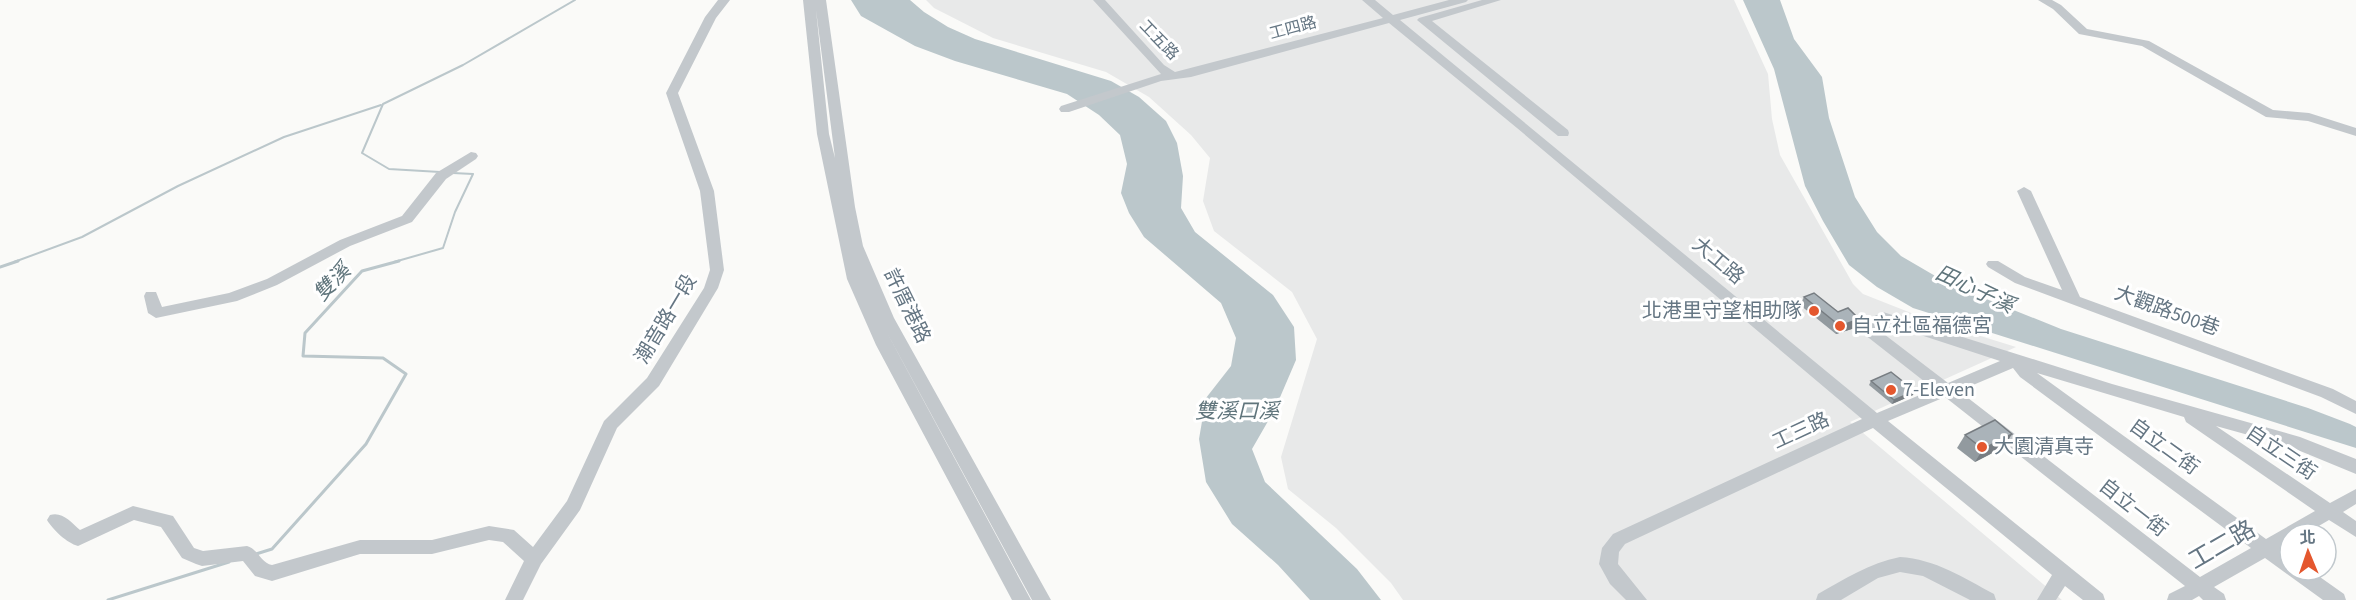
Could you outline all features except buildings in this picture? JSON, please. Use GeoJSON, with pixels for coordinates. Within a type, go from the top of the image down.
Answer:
{"type":"FeatureCollection","features":[{"type":"Feature","properties":{"kind":"street","name":"潮音路一段"},"geometry":{"type":"LineString","coordinates":[[514,600],[534,559],[573,505],[610,425],[653,382],[711,288],[717,270],[707,191],[672,93],[711,17],[723,0]]}},
{"type":"Feature","properties":{"kind":"street","name":"許厝港路"},"geometry":{"type":"LineString","coordinates":[[809,0],[823,134],[848,229],[886,318],[1010,559],[1042,600]]}},
{"type":"Feature","properties":{"kind":"street","name":"許厝港路"},"geometry":{"type":"LineString","coordinates":[[820,0],[848,207],[848,229]]}},
{"type":"Feature","properties":{"kind":"street","name":"工五路"},"geometry":{"type":"LineString","coordinates":[[1099,0],[1160,68],[1171,75]]}},
{"type":"Feature","properties":{"kind":"street","name":"大工路"},"geometry":{"type":"LineString","coordinates":[[1359,0],[1522,125],[1870,422]]}},
{"type":"Feature","properties":{"kind":"street","name":"大工路"},"geometry":{"type":"LineString","coordinates":[[1368,0],[1388,20],[1870,422],[2061,576],[2096,600]]}},
{"type":"Feature","properties":{"kind":"street","name":"工四路"},"geometry":{"type":"LineString","coordinates":[[1068,108],[1171,75],[1187,74],[1462,0]]}},
{"type":"Feature","properties":{"kind":"street"},"geometry":{"type":"LineString","coordinates":[[1495,0],[1423,20],[1563,133],[1540,140]]}},
{"type":"Feature","properties":{"kind":"street"},"geometry":{"type":"LineString","coordinates":[[2044,0],[2057,8],[2079,30],[2097,36],[2135,39],[2145,43],[2270,114],[2309,117],[2356,132]]}},
{"type":"Feature","properties":{"kind":"street"},"geometry":{"type":"LineString","coordinates":[[1522,125],[1544,118]]}},
{"type":"Feature","properties":{"kind":"street"},"geometry":{"type":"LineString","coordinates":[[150,296],[156,313],[232,297],[272,282],[345,243],[406,219],[446,173],[471,156]]}},
{"type":"Feature","properties":{"kind":"street"},"geometry":{"type":"LineString","coordinates":[[2024,191],[2074,300]]}},
{"type":"Feature","properties":{"kind":"street","name":"大觀路500巷"},"geometry":{"type":"LineString","coordinates":[[1993,264],[2020,280],[2327,393],[2356,408]]}},
{"type":"Feature","properties":{"kind":"street","name":"自立一街"},"geometry":{"type":"LineString","coordinates":[[2015,361],[1883,318],[1865,327],[2217,600]]}},
{"type":"Feature","properties":{"kind":"street"},"geometry":{"type":"LineString","coordinates":[[2015,361],[2256,431],[2342,460],[2356,467]]}},
{"type":"Feature","properties":{"kind":"street","name":"工三路"},"geometry":{"type":"LineString","coordinates":[[1638,600],[1612,573],[1606,559],[1609,549],[1619,539],[1870,422],[2015,361]]}},
{"type":"Feature","properties":{"kind":"street","name":"自立二街"},"geometry":{"type":"LineString","coordinates":[[2015,361],[2026,374],[2278,557]]}},
{"type":"Feature","properties":{"kind":"street","name":"自立三街"},"geometry":{"type":"LineString","coordinates":[[2182,411],[2356,530]]}},
{"type":"Feature","properties":{"kind":"street","name":"工二路"},"geometry":{"type":"LineString","coordinates":[[2176,600],[2356,495]]}},
{"type":"Feature","properties":{"kind":"street"},"geometry":{"type":"LineString","coordinates":[[56,520],[78,539],[134,513],[167,521],[188,553],[202,559],[250,557],[262,571],[272,573],[360,547],[432,547],[489,533],[508,535],[534,559]]}},
{"type":"Feature","properties":{"kind":"street","name":"許厝港路"},"geometry":{"type":"LineString","coordinates":[[1010,559],[1022,600]]}},
{"type":"Feature","properties":{"kind":"street"},"geometry":{"type":"LineString","coordinates":[[1825,600],[1886,567],[1908,563],[1930,571],[1987,600]]}},
{"type":"Feature","properties":{"kind":"street"},"geometry":{"type":"LineString","coordinates":[[2046,600],[2061,576]]}},
{"type":"Feature","properties":{"kind":"street","name":"大工路"},"geometry":{"type":"LineString","coordinates":[[2061,576],[2084,600]]}},
{"type":"Feature","properties":{"kind":"street"},"geometry":{"type":"LineString","coordinates":[[2312,582],[2337,600]]}},
{"type":"Feature","properties":{"kind":"shaded area"},"geometry":{"type":"Polygon","coordinates":[[[926,0],[1734,0],[1768,74],[1772,119],[1780,155],[1853,284],[1863,294],[1929,320],[2016,347],[1850,422],[2062,600],[1403,600],[1391,583],[1336,528],[1288,489],[1281,457],[1317,339],[1292,292],[1214,231],[1203,201],[1210,158],[1191,135],[1149,97],[1106,72],[993,38],[934,8],[926,0]]]}},
{"type":"Feature","properties":{"kind":"water","name":"雙溪口溪"},"geometry":{"type":"Polygon","coordinates":[[[851,0],[910,0],[948,27],[975,39],[1111,81],[1139,97],[1166,121],[1177,143],[1183,176],[1181,208],[1195,232],[1273,295],[1294,327],[1296,360],[1275,409],[1252,449],[1265,482],[1357,569],[1381,600],[1310,600],[1278,565],[1232,524],[1206,482],[1199,439],[1206,398],[1231,366],[1236,338],[1221,303],[1144,237],[1129,213],[1121,193],[1127,164],[1120,135],[1099,115],[1067,94],[955,61],[915,46],[861,16],[851,0]]]}},
{"type":"Feature","properties":{"kind":"water"},"geometry":{"type":"Polygon","coordinates":[[[1743,0],[1780,0],[1794,39],[1822,77],[1829,118],[1855,197],[1877,232],[1901,256],[1949,284],[2061,329],[2308,408],[2350,424],[2356,427],[2356,448],[1913,308],[1877,287],[1849,265],[1805,186],[1774,69],[1743,0]]]}},
{"type":"Feature","properties":{"kind":"waterway","name":"雙溪"},"geometry":{"type":"LineString","coordinates":[[440,172],[389,169],[362,153],[383,104],[463,65],[575,0]]}},
{"type":"Feature","properties":{"kind":"waterway"},"geometry":{"type":"LineString","coordinates":[[14,262],[82,237],[178,186],[284,137],[381,105]]}},
{"type":"Feature","properties":{"kind":"waterway","name":"雙溪"},"geometry":{"type":"LineString","coordinates":[[394,262],[443,248],[455,212],[473,174],[453,173]]}},
{"type":"Feature","properties":{"kind":"waterway"},"geometry":{"type":"LineString","coordinates":[[0,267],[18,261]]}},
{"type":"Feature","properties":{"kind":"waterway","name":"雙溪"},"geometry":{"type":"LineString","coordinates":[[256,554],[272,549],[366,444],[406,374],[383,358],[303,356],[305,333],[362,271],[399,261]]}},
{"type":"Feature","properties":{"kind":"waterway","name":"雙溪"},"geometry":{"type":"LineString","coordinates":[[108,600],[229,562]]}},
{"type":"Feature","properties":{"kind":"place","name":"北港里守望相助隊"},"geometry":{"type":"Point","coordinates":[1814,311]}},
{"type":"Feature","properties":{"kind":"place","name":"自立社區福德宮"},"geometry":{"type":"Point","coordinates":[1840,326]}},
{"type":"Feature","properties":{"kind":"place","name":"7-Eleven"},"geometry":{"type":"Point","coordinates":[1891,390]}},
{"type":"Feature","properties":{"kind":"place","name":"大園清真寺"},"geometry":{"type":"Point","coordinates":[1982,447]}},
{"type":"Feature","properties":{"kind":"water label","name":"田心子溪"},"geometry":{"type":"Point","coordinates":[1975,289]}}]}
